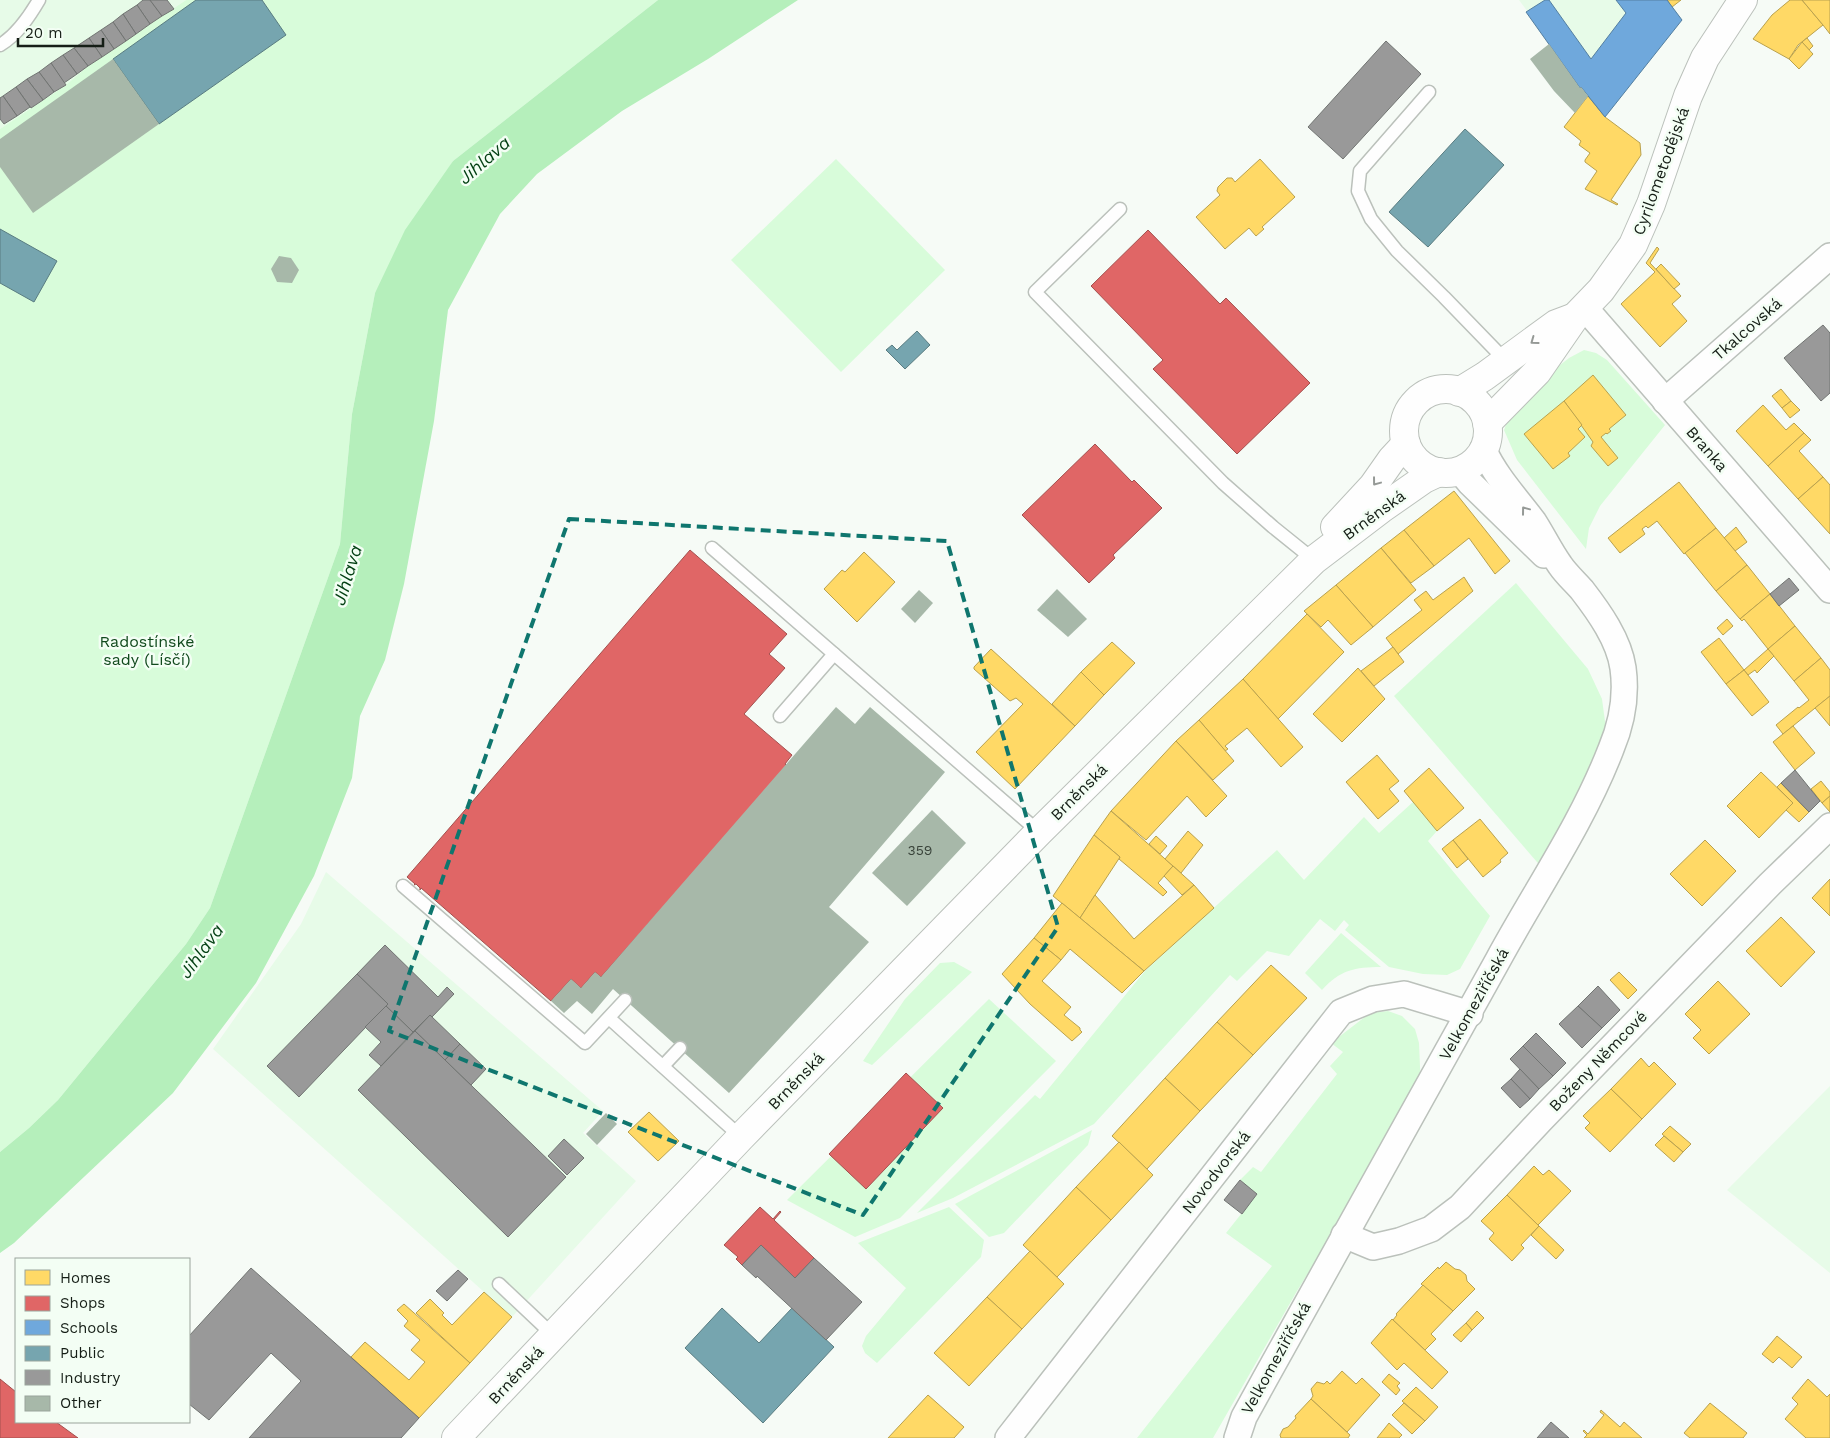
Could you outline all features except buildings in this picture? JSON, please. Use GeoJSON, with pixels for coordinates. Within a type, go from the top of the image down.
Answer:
{"type":"FeatureCollection","features":[{"type":"Feature","properties":{"kind":"street","name":"Cyrilometodějská"},"geometry":{"type":"LineString","coordinates":[[1487,423],[1537,372],[1580,312],[1601,290],[1633,245],[1651,204],[1688,96],[1705,58],[1743,0]]}},
{"type":"Feature","properties":{"kind":"street","name":"Tkalcovská"},"geometry":{"type":"LineString","coordinates":[[1665,401],[1830,256]]}},
{"type":"Feature","properties":{"kind":"street"},"geometry":{"type":"LineString","coordinates":[[1458,392],[1506,361],[1556,324],[1580,312]]}},
{"type":"Feature","properties":{"kind":"street","name":"Branka"},"geometry":{"type":"LineString","coordinates":[[1580,312],[1665,401],[1830,590]]}},
{"type":"Feature","properties":{"kind":"street"},"geometry":{"type":"LineString","coordinates":[[1449,472],[1472,463],[1483,449],[1487,440],[1487,423],[1484,413],[1476,401],[1464,393],[1451,389],[1437,390],[1424,395],[1413,404],[1406,416],[1404,430],[1406,444],[1412,456],[1428,470],[1449,472],[1470,483],[1528,541],[1560,566]]}},
{"type":"Feature","properties":{"kind":"street"},"geometry":{"type":"LineString","coordinates":[[1314,560],[1322,542],[1373,486],[1392,459],[1406,444]]}},
{"type":"Feature","properties":{"kind":"street"},"geometry":{"type":"LineString","coordinates":[[1483,449],[1499,478],[1534,522],[1560,566]]}},
{"type":"Feature","properties":{"kind":"street","name":"Brněnská"},"geometry":{"type":"LineString","coordinates":[[456,1438],[741,1137],[1039,832],[1314,560],[1424,479],[1449,472]]}},
{"type":"Feature","properties":{"kind":"street","name":"Velkomeziříčská"},"geometry":{"type":"LineString","coordinates":[[1237,1438],[1244,1416],[1344,1235],[1470,1014],[1510,938],[1591,799],[1613,747],[1623,713],[1625,693],[1623,665],[1612,636],[1600,614],[1560,566]]}},
{"type":"Feature","properties":{"kind":"street","name":"Boženy Němcové"},"geometry":{"type":"LineString","coordinates":[[1344,1235],[1373,1247],[1399,1241],[1431,1228],[1460,1207],[1541,1120],[1770,884],[1830,826]]}},
{"type":"Feature","properties":{"kind":"street","name":"Novodvorská"},"geometry":{"type":"LineString","coordinates":[[1008,1438],[1340,1012],[1373,999],[1404,994],[1470,1014]]}},
{"type":"Feature","properties":{"kind":"lane"},"geometry":{"type":"LineString","coordinates":[[0,45],[20,28],[39,0]]}},
{"type":"Feature","properties":{"kind":"lane"},"geometry":{"type":"LineString","coordinates":[[1429,92],[1360,171],[1358,191],[1371,219],[1397,251],[1506,361]]}},
{"type":"Feature","properties":{"kind":"lane"},"geometry":{"type":"LineString","coordinates":[[1120,210],[1035,292],[1223,482],[1273,527],[1314,560]]}},
{"type":"Feature","properties":{"kind":"lane"},"geometry":{"type":"LineString","coordinates":[[712,548],[1039,832]]}},
{"type":"Feature","properties":{"kind":"lane"},"geometry":{"type":"LineString","coordinates":[[780,716],[834,654]]}},
{"type":"Feature","properties":{"kind":"lane"},"geometry":{"type":"LineString","coordinates":[[403,886],[585,1044],[625,1000]]}},
{"type":"Feature","properties":{"kind":"lane"},"geometry":{"type":"LineString","coordinates":[[608,1018],[741,1137]]}},
{"type":"Feature","properties":{"kind":"lane"},"geometry":{"type":"LineString","coordinates":[[663,1066],[680,1048]]}},
{"type":"Feature","properties":{"kind":"lane"},"geometry":{"type":"LineString","coordinates":[[499,1284],[553,1335]]}},
{"type":"Feature","properties":{"kind":"highlighted area"},"geometry":{"type":"Polygon","coordinates":[[[569,519],[947,541],[1058,927],[863,1215],[389,1031],[569,519]]]}},
{"type":"Feature","properties":{"kind":"shaded area"},"geometry":{"type":"Polygon","coordinates":[[[0,0],[186,0],[88,66],[66,85],[0,129],[0,0]]]}},
{"type":"Feature","properties":{"kind":"shaded area"},"geometry":{"type":"Polygon","coordinates":[[[1519,0],[1668,0],[1682,20],[1605,117],[1519,0]]]}},
{"type":"Feature","properties":{"kind":"shaded area"},"geometry":{"type":"Polygon","coordinates":[[[326,872],[603,1111],[583,1133],[636,1181],[512,1317],[213,1049],[301,924],[326,872]]]}},
{"type":"Feature","properties":{"kind":"shaded area"},"geometry":{"type":"Polygon","coordinates":[[[1830,1086],[1830,1273],[1727,1190],[1830,1086]]]}},
{"type":"Feature","properties":{"kind":"green space","name":"Radostínské sady (Lísčí)"},"geometry":{"type":"Polygon","coordinates":[[[186,0],[658,0],[453,161],[375,293],[352,414],[340,544],[210,908],[186,944],[58,1100],[0,1152],[0,129],[66,85],[88,66],[186,0]]]}},
{"type":"Feature","properties":{"kind":"green space"},"geometry":{"type":"Polygon","coordinates":[[[836,159],[945,270],[841,372],[731,260],[836,159]]]}},
{"type":"Feature","properties":{"kind":"green space"},"geometry":{"type":"Polygon","coordinates":[[[1584,350],[1596,353],[1607,360],[1665,425],[1600,506],[1589,528],[1586,549],[1517,460],[1504,430],[1510,413],[1528,390],[1569,358],[1584,350]]]}},
{"type":"Feature","properties":{"kind":"green space"},"geometry":{"type":"Polygon","coordinates":[[[1516,583],[1588,669],[1602,699],[1607,736],[1543,869],[1394,696],[1516,583]]]}},
{"type":"Feature","properties":{"kind":"green space"},"geometry":{"type":"Polygon","coordinates":[[[1413,802],[1437,831],[1428,841],[1490,916],[1460,969],[1447,975],[1423,974],[1389,967],[1345,930],[1349,925],[1344,920],[1335,931],[1320,919],[1289,956],[1267,951],[1237,981],[1230,975],[1094,1124],[953,1198],[917,1213],[1035,1095],[1040,1099],[1145,971],[1277,850],[1304,880],[1364,817],[1379,833],[1413,802]]]}},
{"type":"Feature","properties":{"kind":"green space"},"geometry":{"type":"Polygon","coordinates":[[[1341,933],[1381,967],[1348,971],[1335,978],[1322,990],[1305,973],[1341,933]]]}},
{"type":"Feature","properties":{"kind":"green space"},"geometry":{"type":"Polygon","coordinates":[[[954,962],[972,972],[872,1065],[863,1061],[905,999],[940,963],[954,962]]]}},
{"type":"Feature","properties":{"kind":"green space"},"geometry":{"type":"Polygon","coordinates":[[[989,999],[1056,1061],[900,1218],[855,1237],[787,1200],[989,999]]]}},
{"type":"Feature","properties":{"kind":"green space"},"geometry":{"type":"Polygon","coordinates":[[[1388,1011],[1402,1016],[1415,1029],[1419,1043],[1421,1090],[1297,1291],[1213,1438],[1137,1438],[1272,1266],[1226,1233],[1257,1194],[1240,1180],[1253,1167],[1261,1172],[1337,1074],[1330,1066],[1343,1052],[1331,1043],[1370,1013],[1388,1011]]]}},
{"type":"Feature","properties":{"kind":"green space"},"geometry":{"type":"Polygon","coordinates":[[[1092,1130],[1088,1145],[1004,1233],[989,1237],[955,1204],[1092,1130]]]}},
{"type":"Feature","properties":{"kind":"green space"},"geometry":{"type":"Polygon","coordinates":[[[949,1207],[984,1240],[981,1257],[877,1363],[865,1353],[862,1346],[866,1336],[906,1288],[858,1243],[949,1207]]]}},
{"type":"Feature","properties":{"kind":"water","name":"Jihlava"},"geometry":{"type":"Polygon","coordinates":[[[658,0],[798,0],[708,59],[622,111],[537,174],[500,214],[448,310],[434,421],[404,584],[385,660],[360,716],[352,778],[314,876],[256,983],[173,1093],[14,1243],[0,1253],[0,1152],[58,1100],[186,944],[210,908],[340,544],[352,414],[375,293],[405,230],[453,161],[658,0]]]}}]}
